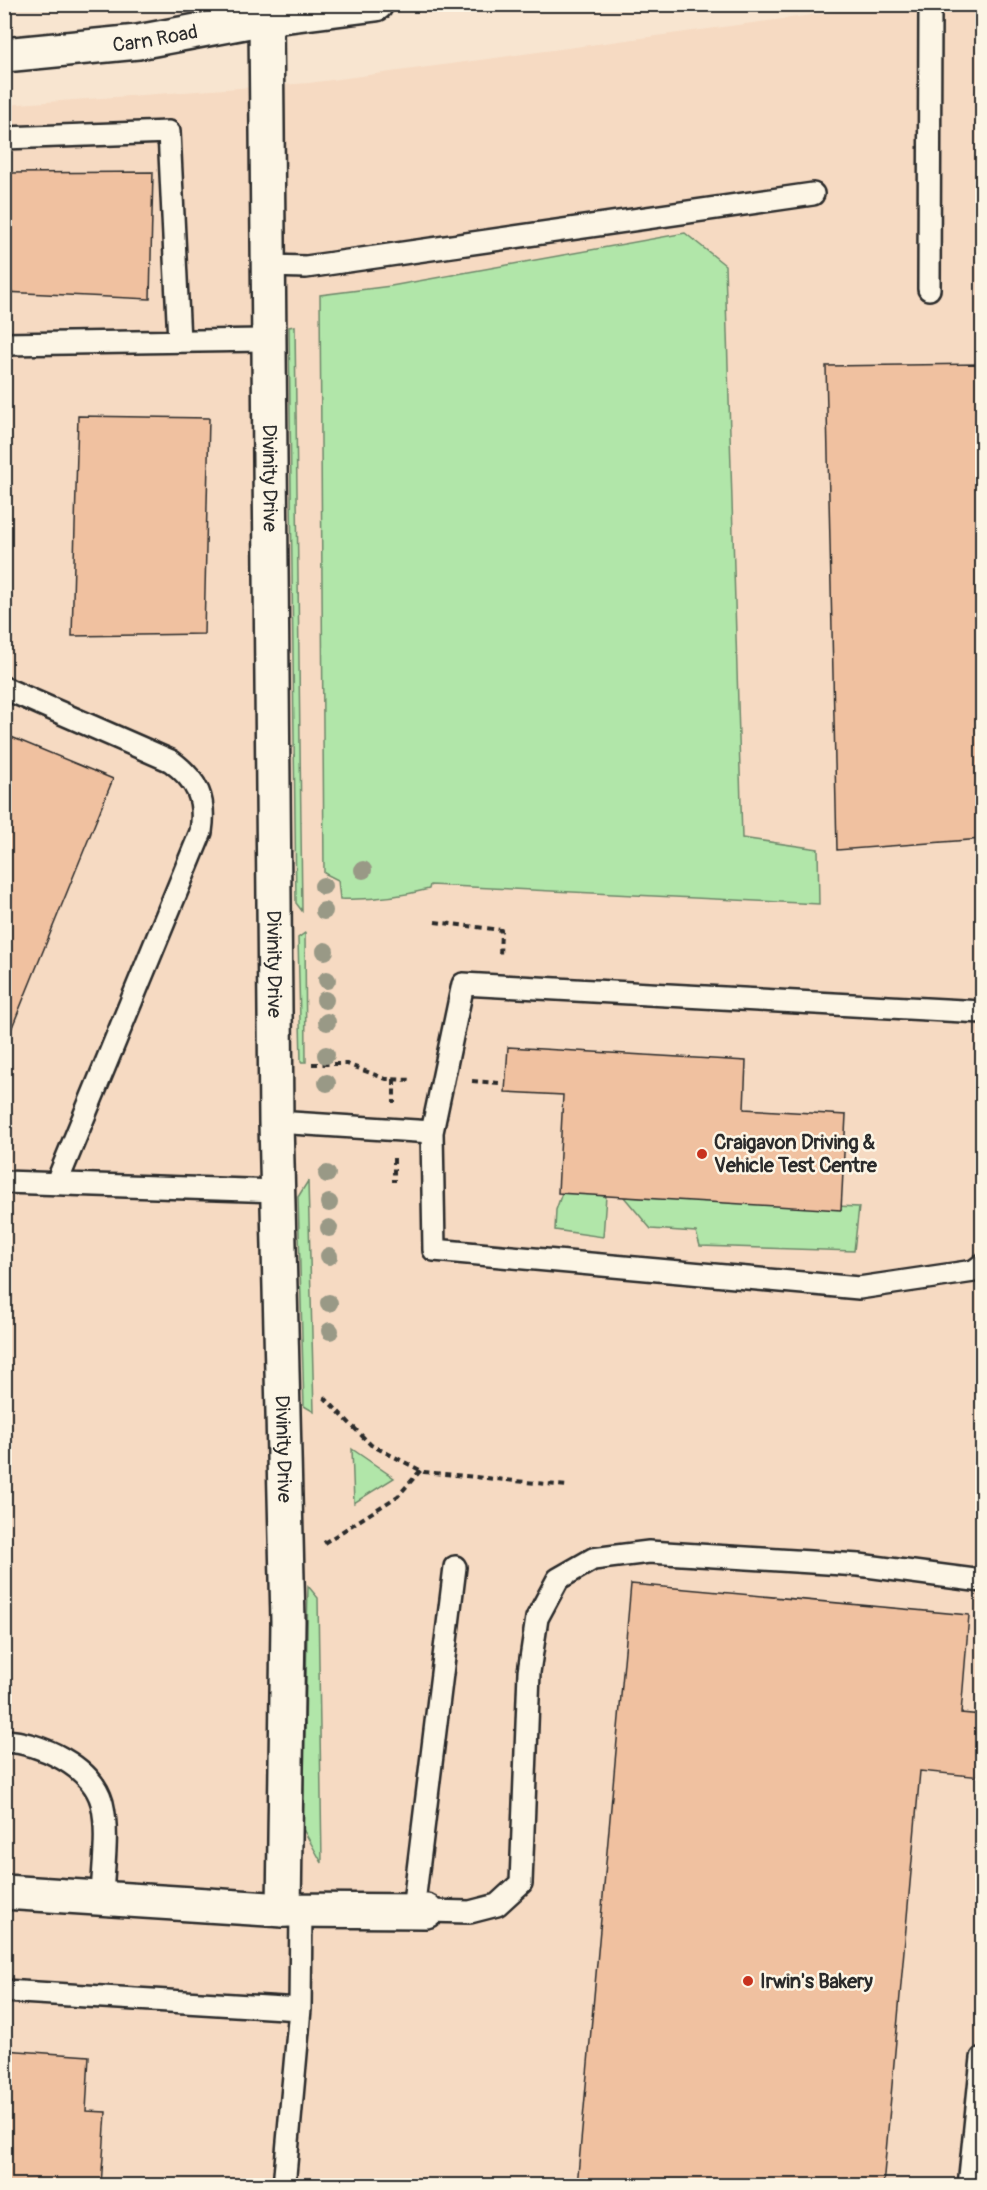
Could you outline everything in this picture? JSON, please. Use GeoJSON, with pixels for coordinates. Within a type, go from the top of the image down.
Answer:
{"type":"FeatureCollection","features":[{"type":"Feature","properties":{"kind":"street","name":"Carn Road"},"geometry":{"type":"LineString","coordinates":[[4,55],[138,42],[267,18],[376,4]]}},
{"type":"Feature","properties":{"kind":"street","name":"Divinity Drive"},"geometry":{"type":"LineString","coordinates":[[267,18],[276,1122],[288,1621],[292,1909]]}},
{"type":"Feature","properties":{"kind":"street"},"geometry":{"type":"LineString","coordinates":[[4,1892],[292,1909],[420,1911]]}},
{"type":"Feature","properties":{"kind":"lane"},"geometry":{"type":"LineString","coordinates":[[929,289],[930,4]]}},
{"type":"Feature","properties":{"kind":"lane"},"geometry":{"type":"LineString","coordinates":[[4,138],[169,132],[179,341]]}},
{"type":"Feature","properties":{"kind":"lane"},"geometry":{"type":"LineString","coordinates":[[268,266],[306,267],[813,194]]}},
{"type":"Feature","properties":{"kind":"lane"},"geometry":{"type":"LineString","coordinates":[[4,344],[271,340]]}},
{"type":"Feature","properties":{"kind":"lane"},"geometry":{"type":"LineString","coordinates":[[4,688],[171,761],[194,783],[201,798],[204,813],[201,832],[57,1182]]}},
{"type":"Feature","properties":{"kind":"lane"},"geometry":{"type":"LineString","coordinates":[[982,1012],[463,984],[432,1132],[434,1250],[859,1288],[974,1271],[982,1265]]}},
{"type":"Feature","properties":{"kind":"lane"},"geometry":{"type":"LineString","coordinates":[[276,1122],[432,1132]]}},
{"type":"Feature","properties":{"kind":"lane"},"geometry":{"type":"LineString","coordinates":[[4,1182],[278,1191]]}},
{"type":"Feature","properties":{"kind":"lane"},"geometry":{"type":"LineString","coordinates":[[455,1567],[420,1911],[470,1912],[497,1905],[520,1883],[529,1672],[537,1618],[558,1580],[593,1559],[649,1552],[859,1565],[982,1581]]}},
{"type":"Feature","properties":{"kind":"lane"},"geometry":{"type":"LineString","coordinates":[[4,1742],[39,1747],[62,1759],[87,1778],[102,1802],[104,1827],[102,1897]]}},
{"type":"Feature","properties":{"kind":"lane"},"geometry":{"type":"LineString","coordinates":[[284,2186],[300,2009],[292,1909]]}},
{"type":"Feature","properties":{"kind":"lane"},"geometry":{"type":"LineString","coordinates":[[4,1991],[300,2009]]}},
{"type":"Feature","properties":{"kind":"lane"},"geometry":{"type":"LineString","coordinates":[[969,2186],[982,2058]]}},
{"type":"Feature","properties":{"kind":"path"},"geometry":{"type":"LineString","coordinates":[[435,922],[501,930],[499,986]]}},
{"type":"Feature","properties":{"kind":"path"},"geometry":{"type":"LineString","coordinates":[[312,1064],[347,1064],[386,1079],[500,1083]]}},
{"type":"Feature","properties":{"kind":"path"},"geometry":{"type":"LineString","coordinates":[[324,1397],[371,1445],[421,1470],[567,1486]]}},
{"type":"Feature","properties":{"kind":"path"},"geometry":{"type":"LineString","coordinates":[[324,1543],[398,1496],[421,1470]]}},
{"type":"Feature","properties":{"kind":"shaded area"},"geometry":{"type":"Polygon","coordinates":[[[886,5],[982,5],[982,2185],[5,2186],[5,105],[309,83],[886,5]]]}},
{"type":"Feature","properties":{"kind":"green space"},"geometry":{"type":"Polygon","coordinates":[[[685,233],[725,265],[742,838],[818,849],[819,904],[430,885],[429,889],[396,896],[340,899],[338,880],[324,873],[320,295],[391,286],[685,233]]]}},
{"type":"Feature","properties":{"kind":"green space"},"geometry":{"type":"Polygon","coordinates":[[[295,326],[302,911],[296,903],[289,327],[295,326]]]}},
{"type":"Feature","properties":{"kind":"green space"},"geometry":{"type":"Polygon","coordinates":[[[305,933],[306,1062],[301,1062],[298,938],[305,933]]]}},
{"type":"Feature","properties":{"kind":"green space"},"geometry":{"type":"Polygon","coordinates":[[[308,1181],[314,1412],[304,1406],[298,1197],[308,1181]]]}},
{"type":"Feature","properties":{"kind":"green space"},"geometry":{"type":"Polygon","coordinates":[[[563,1190],[606,1196],[603,1237],[555,1230],[556,1210],[563,1190]]]}},
{"type":"Feature","properties":{"kind":"green space"},"geometry":{"type":"Polygon","coordinates":[[[624,1197],[859,1207],[854,1251],[700,1246],[696,1232],[651,1229],[624,1197]]]}},
{"type":"Feature","properties":{"kind":"green space"},"geometry":{"type":"Polygon","coordinates":[[[352,1449],[394,1478],[354,1503],[352,1449]]]}},
{"type":"Feature","properties":{"kind":"green space"},"geometry":{"type":"Polygon","coordinates":[[[308,1586],[318,1598],[322,1863],[303,1829],[308,1586]]]}},
{"type":"Feature","properties":{"kind":"building"},"geometry":{"type":"Polygon","coordinates":[[[153,172],[150,299],[4,292],[4,173],[153,172]]]}},
{"type":"Feature","properties":{"kind":"building"},"geometry":{"type":"Polygon","coordinates":[[[982,364],[982,839],[837,850],[826,366],[982,364]]]}},
{"type":"Feature","properties":{"kind":"building"},"geometry":{"type":"Polygon","coordinates":[[[78,416],[209,418],[204,634],[72,636],[78,416]]]}},
{"type":"Feature","properties":{"kind":"building"},"geometry":{"type":"Polygon","coordinates":[[[4,734],[113,779],[4,1047],[4,734]]]}},
{"type":"Feature","properties":{"kind":"building","name":"Craigavon Driving & Vehicle Test Centre"},"geometry":{"type":"Polygon","coordinates":[[[508,1047],[746,1061],[744,1109],[846,1115],[841,1210],[558,1193],[563,1095],[505,1092],[508,1047]]]}},
{"type":"Feature","properties":{"kind":"building","name":"Irwin's Bakery"},"geometry":{"type":"Polygon","coordinates":[[[631,1584],[969,1615],[961,1713],[982,1715],[982,1777],[920,1771],[883,2186],[577,2186],[631,1584]]]}},
{"type":"Feature","properties":{"kind":"building"},"geometry":{"type":"Polygon","coordinates":[[[4,2050],[89,2056],[86,2111],[106,2112],[101,2186],[4,2186],[4,2050]]]}},
{"type":"Feature","properties":{"kind":"place","name":"Craigavon Driving & Vehicle Test Centre"},"geometry":{"type":"Point","coordinates":[702,1154]}},
{"type":"Feature","properties":{"kind":"place","name":"Irwin's Bakery"},"geometry":{"type":"Point","coordinates":[748,1981]}}]}
